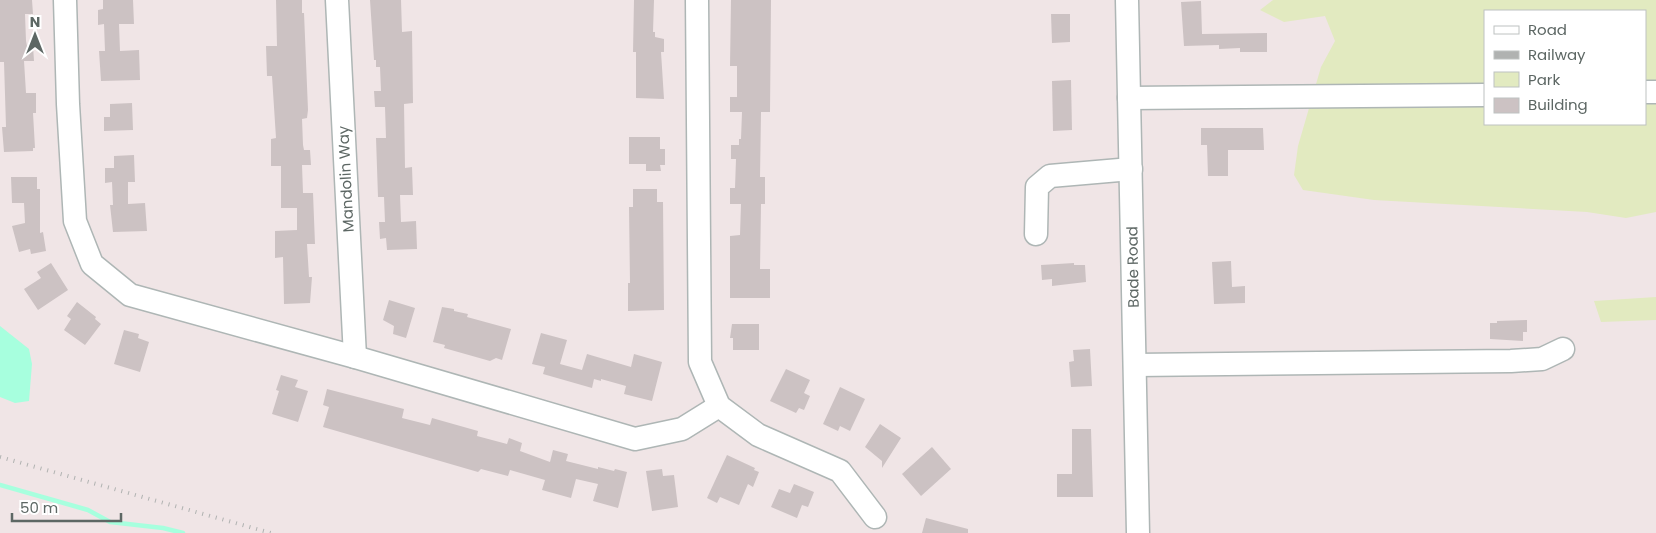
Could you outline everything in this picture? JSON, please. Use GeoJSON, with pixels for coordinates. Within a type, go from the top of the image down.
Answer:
{"type":"FeatureCollection","features":[{"type":"Feature","properties":{"kind":"street"},"geometry":{"type":"LineString","coordinates":[[65,0],[68,104],[75,220],[92,264],[130,295],[355,358],[635,440],[682,429],[718,406]]}},
{"type":"Feature","properties":{"kind":"street","name":"Mandolin Way"},"geometry":{"type":"LineString","coordinates":[[338,0],[355,358]]}},
{"type":"Feature","properties":{"kind":"street"},"geometry":{"type":"LineString","coordinates":[[698,0],[700,362],[718,406],[758,435],[840,471],[875,517]]}},
{"type":"Feature","properties":{"kind":"street","name":"Bade Road"},"geometry":{"type":"LineString","coordinates":[[1127,0],[1138,533]]}},
{"type":"Feature","properties":{"kind":"street"},"geometry":{"type":"LineString","coordinates":[[1129,98],[1484,95]]}},
{"type":"Feature","properties":{"kind":"street"},"geometry":{"type":"LineString","coordinates":[[1036,234],[1037,187],[1050,176],[1131,170]]}},
{"type":"Feature","properties":{"kind":"street"},"geometry":{"type":"LineString","coordinates":[[1135,365],[1512,361],[1542,359],[1563,350]]}},
{"type":"Feature","properties":{"kind":"green space"},"geometry":{"type":"Polygon","coordinates":[[[1273,0],[1656,0],[1656,212],[1626,218],[1587,212],[1374,200],[1303,190],[1294,175],[1298,146],[1321,67],[1335,41],[1325,16],[1284,22],[1260,10],[1273,0]]]}},
{"type":"Feature","properties":{"kind":"green space"},"geometry":{"type":"Polygon","coordinates":[[[1656,297],[1656,320],[1601,322],[1594,301],[1656,297]]]}},
{"type":"Feature","properties":{"kind":"shaded area"},"geometry":{"type":"Polygon","coordinates":[[[0,326],[29,349],[32,364],[29,401],[15,403],[0,397],[0,326]]]}},
{"type":"Feature","properties":{"kind":"building"},"geometry":{"type":"Polygon","coordinates":[[[0,0],[32,0],[33,14],[25,14],[26,41],[27,46],[33,46],[34,61],[24,61],[26,93],[36,93],[36,113],[33,113],[35,148],[33,148],[33,151],[4,152],[2,127],[6,127],[4,62],[0,62],[0,0]]]}},
{"type":"Feature","properties":{"kind":"building"},"geometry":{"type":"Polygon","coordinates":[[[103,0],[133,0],[134,24],[119,24],[120,51],[139,50],[140,80],[101,81],[99,51],[105,51],[104,24],[98,25],[98,10],[103,9],[103,0]]]}},
{"type":"Feature","properties":{"kind":"building"},"geometry":{"type":"Polygon","coordinates":[[[276,0],[302,0],[302,13],[304,13],[308,110],[307,118],[302,119],[303,145],[304,150],[310,150],[311,165],[302,165],[303,193],[313,193],[315,244],[307,244],[309,277],[312,277],[310,303],[284,304],[283,257],[275,258],[275,231],[297,230],[297,208],[281,208],[281,166],[271,166],[271,139],[276,138],[272,76],[267,76],[266,46],[277,46],[276,0]]]}},
{"type":"Feature","properties":{"kind":"building"},"geometry":{"type":"Polygon","coordinates":[[[370,0],[401,0],[402,32],[412,31],[413,103],[404,104],[405,168],[412,167],[413,195],[400,195],[401,222],[416,221],[417,249],[387,250],[386,238],[380,239],[379,222],[385,222],[384,197],[378,197],[376,138],[386,138],[385,107],[375,107],[374,91],[381,91],[380,67],[376,67],[376,60],[374,60],[370,0]]]}},
{"type":"Feature","properties":{"kind":"building"},"geometry":{"type":"Polygon","coordinates":[[[634,0],[654,0],[653,32],[655,32],[655,37],[664,39],[664,52],[661,52],[664,99],[636,98],[636,52],[633,52],[634,0]]]}},
{"type":"Feature","properties":{"kind":"building"},"geometry":{"type":"Polygon","coordinates":[[[731,0],[771,0],[770,112],[761,112],[760,177],[765,177],[765,204],[761,204],[760,269],[770,269],[770,298],[730,298],[730,236],[740,235],[741,204],[730,204],[730,188],[735,188],[736,159],[731,159],[731,145],[739,145],[739,139],[741,139],[742,112],[730,112],[730,97],[737,97],[737,66],[730,66],[731,0]]]}},
{"type":"Feature","properties":{"kind":"building"},"geometry":{"type":"Polygon","coordinates":[[[1201,1],[1202,34],[1267,33],[1267,52],[1240,52],[1240,48],[1219,49],[1219,45],[1184,46],[1181,2],[1201,1]]]}},
{"type":"Feature","properties":{"kind":"building"},"geometry":{"type":"Polygon","coordinates":[[[1051,14],[1070,14],[1070,42],[1052,43],[1051,14]]]}},
{"type":"Feature","properties":{"kind":"building"},"geometry":{"type":"Polygon","coordinates":[[[1071,80],[1072,130],[1053,131],[1052,81],[1071,80]]]}},
{"type":"Feature","properties":{"kind":"building"},"geometry":{"type":"Polygon","coordinates":[[[132,103],[133,130],[104,131],[104,117],[110,117],[110,104],[132,103]]]}},
{"type":"Feature","properties":{"kind":"building"},"geometry":{"type":"Polygon","coordinates":[[[1201,128],[1263,128],[1264,150],[1228,150],[1228,176],[1208,176],[1207,145],[1201,145],[1201,128]]]}},
{"type":"Feature","properties":{"kind":"building"},"geometry":{"type":"Polygon","coordinates":[[[629,137],[660,137],[660,149],[665,149],[665,165],[660,165],[661,171],[646,171],[646,164],[629,164],[629,137]]]}},
{"type":"Feature","properties":{"kind":"building"},"geometry":{"type":"Polygon","coordinates":[[[134,155],[135,182],[128,182],[128,204],[145,203],[147,231],[113,232],[110,205],[113,205],[112,182],[105,183],[105,168],[114,168],[114,156],[134,155]]]}},
{"type":"Feature","properties":{"kind":"building"},"geometry":{"type":"Polygon","coordinates":[[[11,177],[37,177],[37,189],[40,189],[40,233],[43,232],[46,251],[31,254],[30,249],[19,252],[12,226],[25,223],[24,203],[12,203],[11,177]]]}},
{"type":"Feature","properties":{"kind":"building"},"geometry":{"type":"Polygon","coordinates":[[[633,189],[657,189],[657,202],[663,202],[664,310],[628,311],[628,283],[630,283],[629,207],[633,207],[633,189]]]}},
{"type":"Feature","properties":{"kind":"building"},"geometry":{"type":"Polygon","coordinates":[[[1231,261],[1232,287],[1245,286],[1245,303],[1214,304],[1212,262],[1231,261]]]}},
{"type":"Feature","properties":{"kind":"building"},"geometry":{"type":"Polygon","coordinates":[[[51,263],[68,290],[38,310],[24,289],[41,278],[37,272],[51,263]]]}},
{"type":"Feature","properties":{"kind":"building"},"geometry":{"type":"Polygon","coordinates":[[[1074,263],[1074,265],[1085,265],[1086,282],[1052,286],[1052,279],[1042,280],[1041,265],[1074,263]]]}},
{"type":"Feature","properties":{"kind":"building"},"geometry":{"type":"Polygon","coordinates":[[[389,300],[415,308],[406,338],[393,334],[394,326],[383,320],[389,300]]]}},
{"type":"Feature","properties":{"kind":"building"},"geometry":{"type":"Polygon","coordinates":[[[77,302],[96,317],[95,319],[101,324],[85,345],[64,330],[71,319],[67,316],[77,302]]]}},
{"type":"Feature","properties":{"kind":"building"},"geometry":{"type":"Polygon","coordinates":[[[442,307],[468,314],[467,317],[511,329],[502,360],[496,358],[490,361],[444,348],[445,345],[433,342],[442,307]]]}},
{"type":"Feature","properties":{"kind":"building"},"geometry":{"type":"Polygon","coordinates":[[[1527,320],[1527,332],[1523,332],[1523,341],[1490,339],[1490,323],[1527,320]]]}},
{"type":"Feature","properties":{"kind":"building"},"geometry":{"type":"Polygon","coordinates":[[[732,324],[759,324],[759,350],[733,350],[733,338],[730,338],[732,324]]]}},
{"type":"Feature","properties":{"kind":"building"},"geometry":{"type":"Polygon","coordinates":[[[124,330],[139,334],[138,338],[149,342],[140,372],[114,364],[124,330]]]}},
{"type":"Feature","properties":{"kind":"building"},"geometry":{"type":"Polygon","coordinates":[[[541,333],[567,340],[560,364],[582,370],[587,354],[631,367],[634,354],[662,362],[652,401],[624,394],[626,386],[601,379],[601,381],[594,379],[592,388],[543,374],[545,367],[532,364],[541,333]]]}},
{"type":"Feature","properties":{"kind":"building"},"geometry":{"type":"Polygon","coordinates":[[[1090,349],[1092,386],[1071,387],[1069,362],[1074,361],[1073,350],[1090,349]]]}},
{"type":"Feature","properties":{"kind":"building"},"geometry":{"type":"Polygon","coordinates":[[[786,369],[810,380],[804,393],[810,396],[804,410],[799,408],[796,413],[770,401],[786,369]]]}},
{"type":"Feature","properties":{"kind":"building"},"geometry":{"type":"Polygon","coordinates":[[[281,375],[298,380],[295,387],[308,391],[298,422],[272,414],[279,391],[276,390],[281,375]]]}},
{"type":"Feature","properties":{"kind":"building"},"geometry":{"type":"Polygon","coordinates":[[[840,387],[865,399],[850,431],[840,426],[838,431],[823,424],[840,387]]]}},
{"type":"Feature","properties":{"kind":"building"},"geometry":{"type":"Polygon","coordinates":[[[327,389],[404,409],[402,418],[430,425],[432,418],[478,431],[477,436],[507,444],[509,438],[522,443],[520,451],[550,462],[553,450],[568,454],[566,461],[598,469],[598,467],[627,472],[618,508],[593,501],[598,484],[576,479],[571,498],[542,490],[545,480],[510,470],[508,476],[481,469],[478,472],[323,427],[329,407],[323,405],[327,389]]]}},
{"type":"Feature","properties":{"kind":"building"},"geometry":{"type":"Polygon","coordinates":[[[880,424],[901,438],[882,468],[882,461],[865,447],[880,424]]]}},
{"type":"Feature","properties":{"kind":"building"},"geometry":{"type":"Polygon","coordinates":[[[1072,429],[1091,429],[1093,497],[1057,497],[1057,474],[1072,474],[1072,429]]]}},
{"type":"Feature","properties":{"kind":"building"},"geometry":{"type":"Polygon","coordinates":[[[932,447],[951,469],[921,496],[902,474],[932,447]]]}},
{"type":"Feature","properties":{"kind":"building"},"geometry":{"type":"Polygon","coordinates":[[[727,455],[755,468],[754,470],[759,472],[753,487],[748,484],[739,505],[720,497],[717,503],[707,498],[727,455]]]}},
{"type":"Feature","properties":{"kind":"building"},"geometry":{"type":"Polygon","coordinates":[[[662,469],[663,476],[674,475],[678,507],[652,511],[646,471],[662,469]]]}},
{"type":"Feature","properties":{"kind":"building"},"geometry":{"type":"Polygon","coordinates":[[[794,484],[814,492],[808,507],[802,505],[797,518],[771,507],[779,489],[790,493],[794,484]]]}},
{"type":"Feature","properties":{"kind":"building"},"geometry":{"type":"Polygon","coordinates":[[[926,518],[968,529],[968,533],[922,533],[926,518]]]}},
{"type":"Feature","properties":{"kind":"waterway"},"geometry":{"type":"LineString","coordinates":[[0,485],[88,510],[110,522],[163,528],[183,533]]}},
{"type":"Feature","properties":{"kind":"railway"},"geometry":{"type":"LineString","coordinates":[[0,457],[271,533]]}}]}
